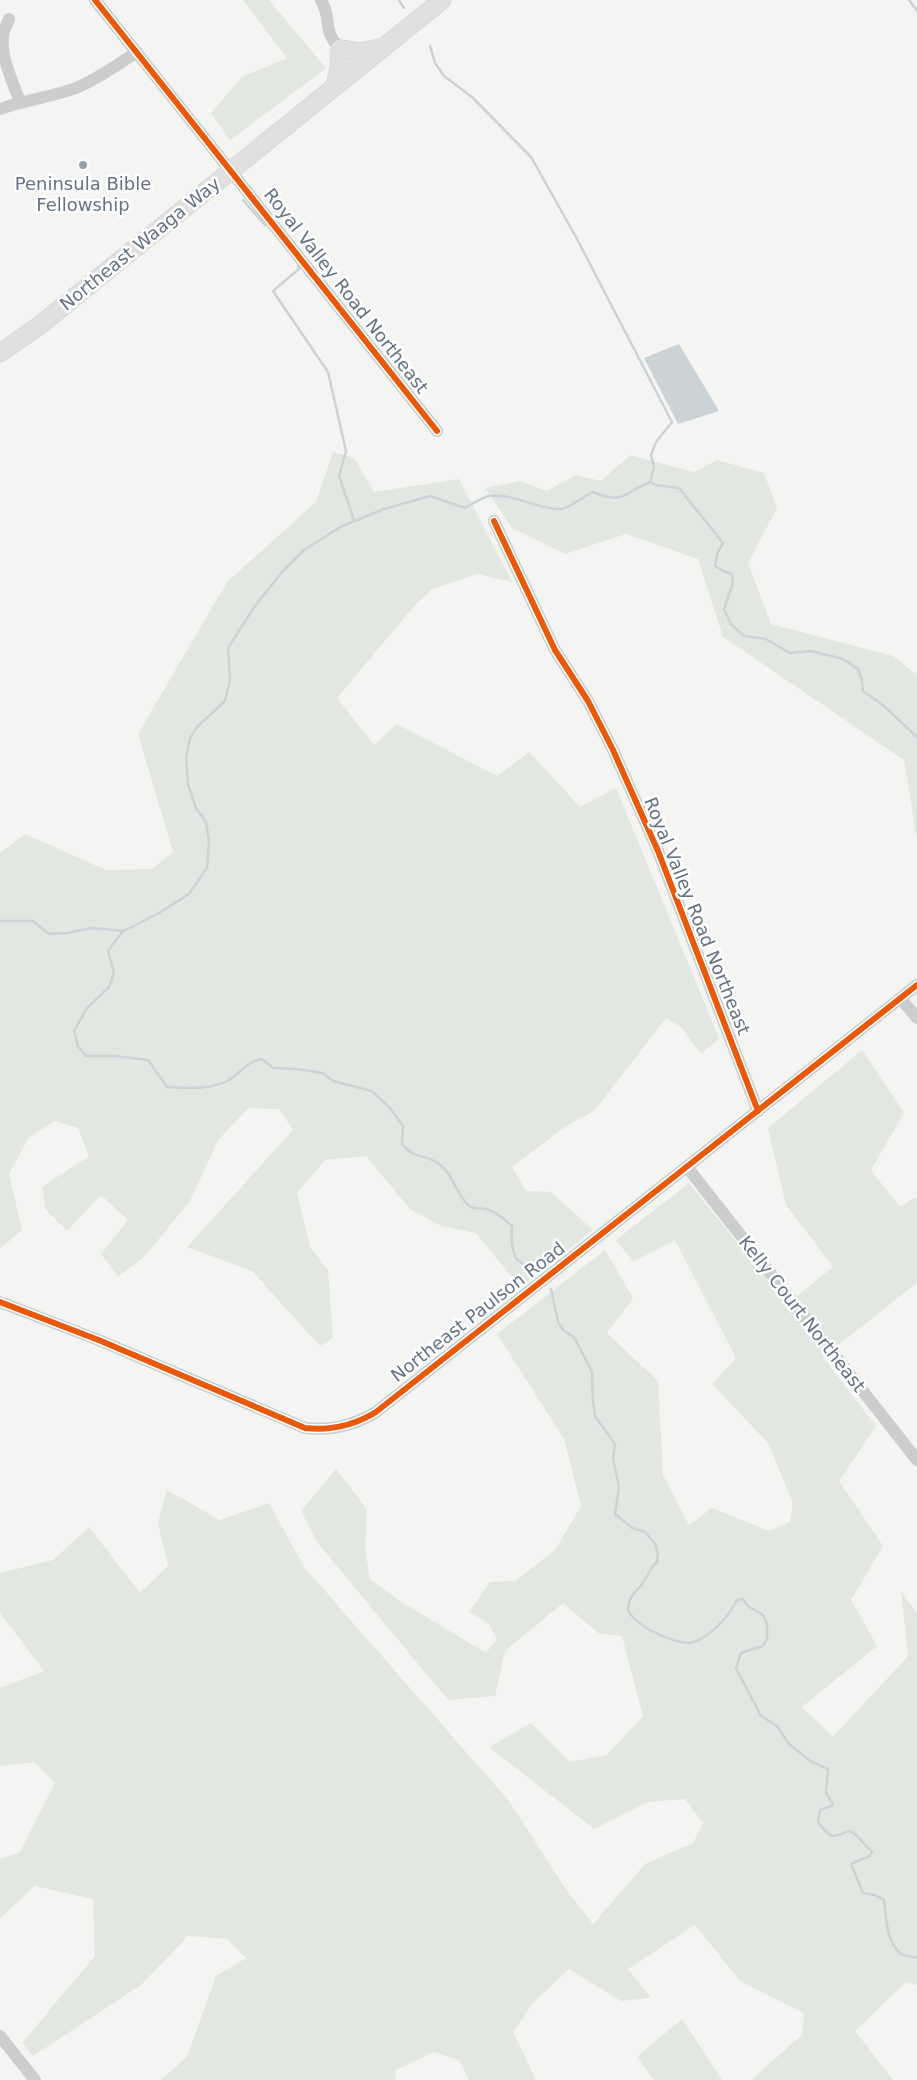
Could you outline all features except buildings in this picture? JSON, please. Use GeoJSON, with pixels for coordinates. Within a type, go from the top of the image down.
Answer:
{"type":"FeatureCollection","features":[{"type":"Feature","properties":{"kind":"highway","name":"Northeast Waaga Way"},"geometry":{"type":"LineString","coordinates":[[0,353],[35,329],[442,0]]}},
{"type":"Feature","properties":{"kind":"highway"},"geometry":{"type":"LineString","coordinates":[[335,86],[340,68],[340,49],[360,52],[371,51],[384,46]]}},
{"type":"Feature","properties":{"kind":"street","name":"Royal Valley Road Northeast"},"geometry":{"type":"LineString","coordinates":[[95,0],[437,431]]}},
{"type":"Feature","properties":{"kind":"street"},"geometry":{"type":"LineString","coordinates":[[321,0],[326,8],[328,34],[340,49]]}},
{"type":"Feature","properties":{"kind":"street"},"geometry":{"type":"LineString","coordinates":[[9,19],[3,36],[4,51],[7,66],[20,102]]}},
{"type":"Feature","properties":{"kind":"street"},"geometry":{"type":"LineString","coordinates":[[0,109],[20,102],[74,89],[96,79],[137,52]]}},
{"type":"Feature","properties":{"kind":"street","name":"Royal Valley Road Northeast"},"geometry":{"type":"LineString","coordinates":[[494,521],[555,650],[588,700],[617,758],[658,851],[758,1111]]}},
{"type":"Feature","properties":{"kind":"street","name":"Northeast Paulson Road"},"geometry":{"type":"LineString","coordinates":[[0,1302],[110,1344],[305,1428],[342,1427],[376,1412],[917,985]]}},
{"type":"Feature","properties":{"kind":"street"},"geometry":{"type":"LineString","coordinates":[[900,998],[917,1018]]}},
{"type":"Feature","properties":{"kind":"street","name":"Kelly Court Northeast"},"geometry":{"type":"LineString","coordinates":[[687,1167],[917,1460]]}},
{"type":"Feature","properties":{"kind":"street"},"geometry":{"type":"LineString","coordinates":[[0,2036],[35,2080]]}},
{"type":"Feature","properties":{"kind":"shaded area"},"geometry":{"type":"Polygon","coordinates":[[[243,0],[269,0],[326,68],[230,140],[211,113],[242,77],[287,58],[243,0]]]}},
{"type":"Feature","properties":{"kind":"shaded area"},"geometry":{"type":"Polygon","coordinates":[[[679,344],[719,411],[678,424],[644,358],[679,344]]]}},
{"type":"Feature","properties":{"kind":"shaded area"},"geometry":{"type":"Polygon","coordinates":[[[333,452],[354,458],[374,492],[459,479],[512,582],[477,574],[432,589],[414,606],[337,698],[374,745],[397,724],[497,776],[529,752],[580,807],[616,788],[719,1038],[701,1054],[680,1026],[666,1018],[595,1110],[562,1129],[512,1167],[526,1191],[551,1192],[593,1230],[520,1287],[476,1233],[441,1226],[410,1209],[366,1156],[325,1160],[297,1193],[310,1247],[328,1270],[333,1338],[320,1346],[252,1271],[187,1247],[293,1130],[279,1109],[248,1108],[218,1140],[190,1201],[144,1257],[118,1277],[101,1254],[128,1220],[101,1195],[67,1231],[45,1209],[42,1187],[89,1156],[78,1128],[55,1121],[29,1137],[9,1174],[22,1230],[0,1249],[0,853],[25,834],[106,870],[152,869],[173,852],[138,734],[227,582],[316,502],[333,452]]]}},
{"type":"Feature","properties":{"kind":"shaded area"},"geometry":{"type":"Polygon","coordinates":[[[630,455],[694,472],[717,460],[764,473],[777,508],[748,563],[771,624],[893,656],[917,675],[917,840],[904,760],[723,637],[698,559],[626,534],[565,554],[512,528],[485,488],[520,481],[547,491],[576,475],[601,481],[630,455]]]}},
{"type":"Feature","properties":{"kind":"shaded area"},"geometry":{"type":"Polygon","coordinates":[[[862,1050],[904,1113],[871,1170],[900,1207],[917,1196],[917,1283],[823,1357],[876,1426],[839,1481],[883,1546],[851,1600],[877,1646],[802,1707],[833,1737],[908,1656],[901,1591],[917,1613],[917,1985],[906,1982],[855,2031],[893,2080],[751,2080],[802,2035],[804,2013],[740,1981],[695,1925],[628,1969],[651,1998],[621,2001],[569,1969],[533,2003],[513,2032],[536,2080],[469,2080],[459,2060],[434,2052],[396,2070],[395,2080],[161,2080],[187,2057],[216,1976],[246,1958],[227,1939],[188,1936],[141,1985],[33,2056],[22,2043],[95,1956],[93,1899],[35,1886],[0,1918],[0,1859],[20,1852],[55,1783],[34,1762],[0,1766],[0,1688],[44,1671],[0,1613],[0,1573],[53,1560],[89,1527],[140,1593],[168,1566],[158,1523],[167,1490],[220,1520],[269,1503],[304,1567],[509,1801],[565,1888],[593,1924],[645,1864],[693,1843],[703,1823],[685,1799],[648,1802],[594,1829],[489,1747],[531,1723],[570,1762],[607,1755],[643,1716],[622,1636],[598,1633],[563,1603],[505,1651],[495,1696],[448,1700],[317,1542],[301,1511],[336,1469],[367,1509],[365,1548],[370,1579],[400,1601],[486,1653],[497,1639],[488,1623],[469,1612],[490,1582],[515,1581],[555,1550],[581,1506],[564,1439],[497,1334],[605,1250],[633,1298],[607,1333],[658,1381],[663,1475],[689,1525],[712,1508],[769,1531],[790,1522],[793,1503],[768,1443],[712,1384],[736,1358],[675,1240],[633,1262],[616,1240],[689,1183],[787,1304],[833,1267],[786,1205],[768,1128],[862,1050]]]}},
{"type":"Feature","properties":{"kind":"shaded area"},"geometry":{"type":"Polygon","coordinates":[[[682,2019],[722,2080],[654,2080],[637,2057],[682,2019]]]}},
{"type":"Feature","properties":{"kind":"waterway"},"geometry":{"type":"LineString","coordinates":[[399,0],[404,8]]}},
{"type":"Feature","properties":{"kind":"waterway"},"geometry":{"type":"LineString","coordinates":[[909,0],[917,11]]}},
{"type":"Feature","properties":{"kind":"waterway"},"geometry":{"type":"LineString","coordinates":[[430,46],[435,63],[444,76],[472,97],[531,157],[576,237],[672,422],[656,442],[651,455],[654,467],[650,482]]}},
{"type":"Feature","properties":{"kind":"waterway"},"geometry":{"type":"LineString","coordinates":[[243,200],[265,225]]}},
{"type":"Feature","properties":{"kind":"waterway"},"geometry":{"type":"LineString","coordinates":[[298,266],[300,268],[273,291],[328,372],[346,451],[339,476],[354,520]]}},
{"type":"Feature","properties":{"kind":"waterway"},"geometry":{"type":"LineString","coordinates":[[0,921],[33,921],[49,934],[93,928],[124,931],[159,913],[189,894],[207,868],[209,841],[206,822],[196,808],[188,785],[186,757],[190,738],[197,727],[225,701],[230,680],[228,648],[255,606],[282,572],[304,550],[342,526],[384,509],[430,496],[465,508],[486,497],[499,496],[553,509],[562,509],[593,492],[603,496],[618,497],[650,482],[656,485],[679,488],[723,543],[717,554],[715,566],[732,574],[733,583],[724,609],[731,624],[744,636],[766,639],[790,653],[811,651],[843,659],[858,669],[863,691],[884,706],[917,737]]}},
{"type":"Feature","properties":{"kind":"waterway"},"geometry":{"type":"LineString","coordinates":[[123,931],[108,951],[114,973],[109,987],[87,1008],[74,1031],[78,1046],[86,1056],[115,1056],[148,1060],[167,1087],[199,1088],[222,1083],[229,1080],[247,1065],[262,1059],[273,1068],[323,1073],[333,1081],[372,1091],[390,1108],[403,1126],[402,1144],[412,1153],[434,1161],[444,1168],[460,1195],[470,1207],[490,1210],[512,1226],[513,1251],[517,1259],[538,1273]]}},
{"type":"Feature","properties":{"kind":"waterway"},"geometry":{"type":"LineString","coordinates":[[551,1289],[558,1322],[564,1331],[574,1337],[592,1372],[595,1416],[615,1444],[613,1459],[619,1487],[615,1514],[632,1528],[645,1532],[655,1544],[658,1553],[657,1562],[630,1599],[628,1607],[630,1613],[636,1620],[655,1633],[687,1643],[701,1639],[713,1630],[725,1618],[737,1600],[743,1599],[748,1606],[763,1615],[767,1624],[767,1639],[763,1646],[741,1653],[736,1668],[761,1716],[777,1726],[789,1744],[810,1761],[828,1769],[826,1792],[833,1805],[820,1810],[818,1822],[825,1831],[834,1836],[848,1831],[854,1833],[872,1852],[870,1856],[851,1864],[863,1893],[875,1895],[884,1900],[892,1943],[901,1954],[917,1958]]}},
{"type":"Feature","properties":{"kind":"cycle path"},"geometry":{"type":"LineString","coordinates":[[95,0],[437,431]]}},
{"type":"Feature","properties":{"kind":"cycle path"},"geometry":{"type":"LineString","coordinates":[[494,521],[555,650],[588,701],[613,750],[658,851],[758,1111]]}},
{"type":"Feature","properties":{"kind":"cycle path"},"geometry":{"type":"LineString","coordinates":[[0,1302],[101,1341],[305,1428],[333,1428],[359,1421],[376,1412],[917,985]]}},
{"type":"Feature","properties":{"kind":"place","name":"Peninsula Bible Fellowship"},"geometry":{"type":"Point","coordinates":[83,165]}}]}
